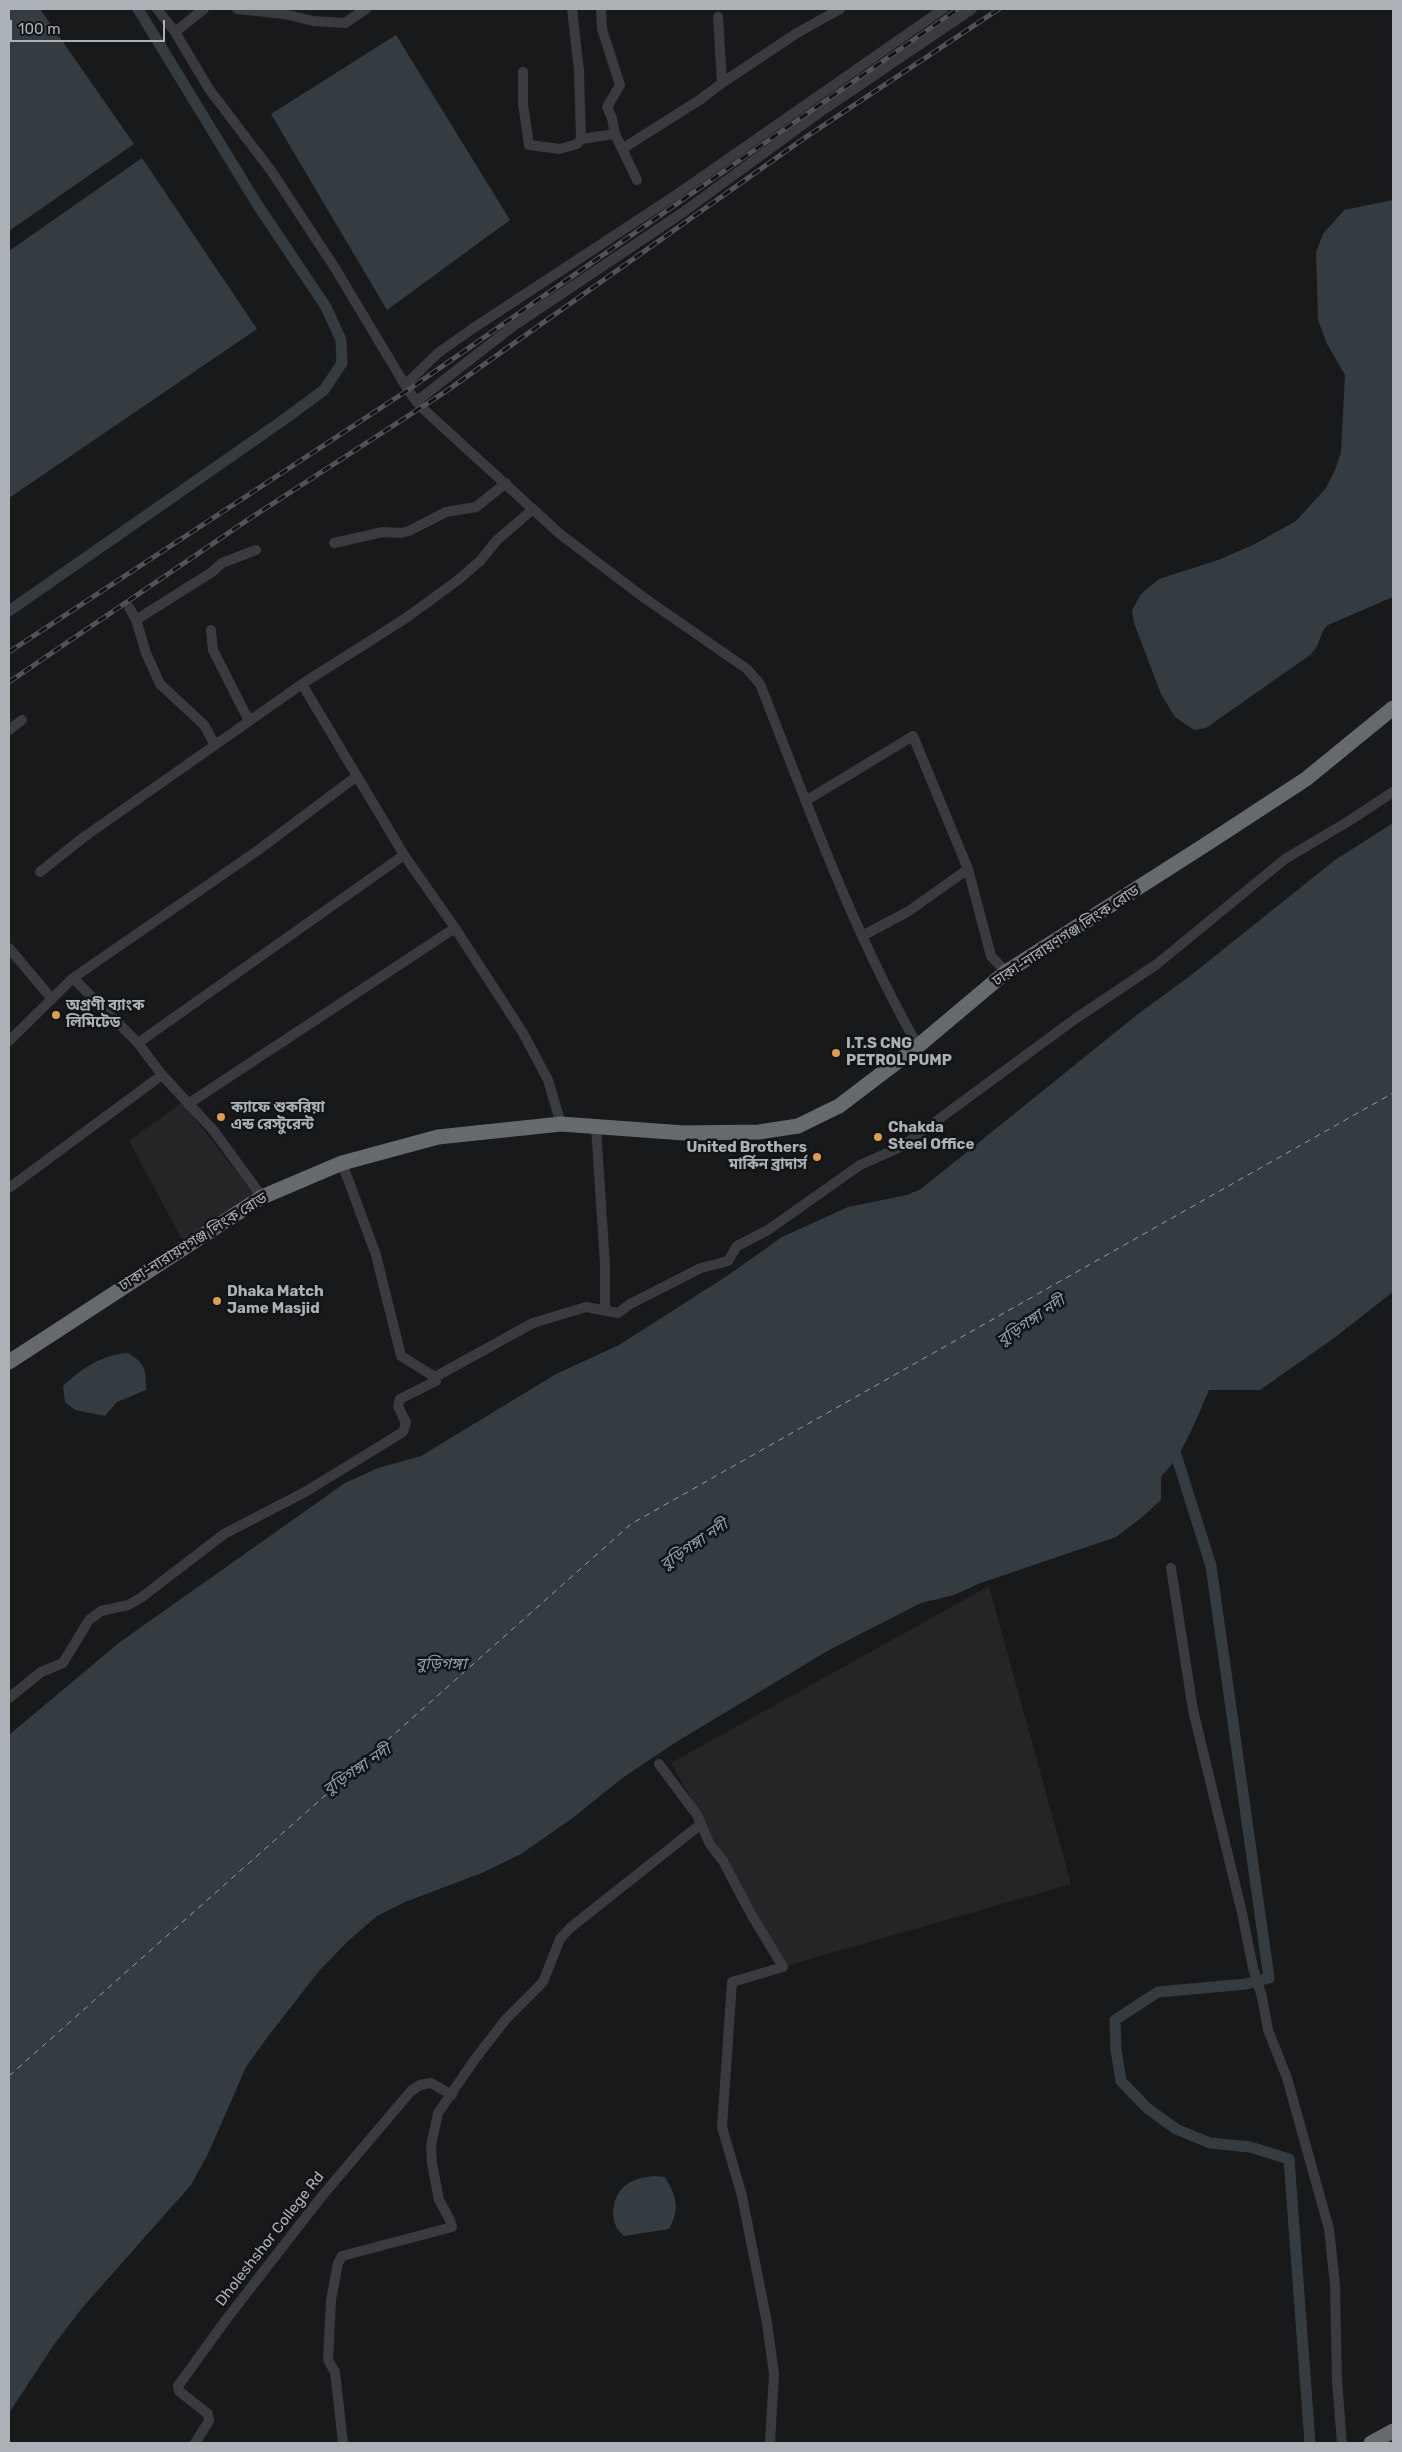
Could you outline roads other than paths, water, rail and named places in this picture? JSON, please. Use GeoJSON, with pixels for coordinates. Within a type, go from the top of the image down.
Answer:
{"type":"FeatureCollection","features":[{"type":"Feature","properties":{"kind":"highway","name":"ঢাকা-নারায়ণগঞ্জ লিংক রোড"},"geometry":{"type":"LineString","coordinates":[[9,1362],[262,1197],[342,1163],[438,1138],[561,1124],[684,1132],[759,1132],[798,1126],[839,1106],[918,1046],[1006,972],[1206,846],[1306,779],[1393,708]]}},
{"type":"Feature","properties":{"kind":"highway"},"geometry":{"type":"LineString","coordinates":[[1371,2443],[1393,2431]]}},
{"type":"Feature","properties":{"kind":"street"},"geometry":{"type":"LineString","coordinates":[[156,9],[175,32],[209,89],[266,164],[335,268],[405,385],[417,401],[506,483],[532,510],[643,597],[746,669],[760,684],[862,936],[891,998],[918,1046]]}},
{"type":"Feature","properties":{"kind":"street"},"geometry":{"type":"LineString","coordinates":[[175,32],[204,9]]}},
{"type":"Feature","properties":{"kind":"street"},"geometry":{"type":"LineString","coordinates":[[237,9],[253,10],[313,21],[345,23],[366,9]]}},
{"type":"Feature","properties":{"kind":"street"},"geometry":{"type":"LineString","coordinates":[[345,23],[348,9]]}},
{"type":"Feature","properties":{"kind":"street"},"geometry":{"type":"LineString","coordinates":[[572,9],[579,72],[581,139]]}},
{"type":"Feature","properties":{"kind":"street"},"geometry":{"type":"LineString","coordinates":[[601,9],[603,36],[620,84],[607,107],[612,118],[615,134],[637,180]]}},
{"type":"Feature","properties":{"kind":"street"},"geometry":{"type":"LineString","coordinates":[[622,149],[701,99],[797,33],[840,9]]}},
{"type":"Feature","properties":{"kind":"street"},"geometry":{"type":"LineString","coordinates":[[405,385],[438,354],[472,329],[673,197],[942,9]]}},
{"type":"Feature","properties":{"kind":"street"},"geometry":{"type":"LineString","coordinates":[[417,401],[512,328],[682,213],[823,110],[972,9]]}},
{"type":"Feature","properties":{"kind":"street"},"geometry":{"type":"LineString","coordinates":[[718,17],[722,83]]}},
{"type":"Feature","properties":{"kind":"street"},"geometry":{"type":"LineString","coordinates":[[524,72],[523,104],[529,145],[560,149],[576,144],[581,139],[615,134]]}},
{"type":"Feature","properties":{"kind":"street"},"geometry":{"type":"LineString","coordinates":[[334,543],[383,532],[401,534],[446,512],[476,507],[506,483]]}},
{"type":"Feature","properties":{"kind":"street"},"geometry":{"type":"LineString","coordinates":[[40,872],[84,837],[249,721],[302,684],[406,618],[458,580],[480,560],[497,540],[532,510]]}},
{"type":"Feature","properties":{"kind":"street"},"geometry":{"type":"LineString","coordinates":[[136,620],[212,572],[222,563],[256,550]]}},
{"type":"Feature","properties":{"kind":"street"},"geometry":{"type":"LineString","coordinates":[[128,606],[136,620],[146,653],[160,684],[204,725],[215,745]]}},
{"type":"Feature","properties":{"kind":"street"},"geometry":{"type":"LineString","coordinates":[[210,630],[213,650],[249,721]]}},
{"type":"Feature","properties":{"kind":"street"},"geometry":{"type":"LineString","coordinates":[[302,684],[404,856],[455,928],[523,1033],[548,1080],[561,1124]]}},
{"type":"Feature","properties":{"kind":"street"},"geometry":{"type":"LineString","coordinates":[[9,730],[22,720]]}},
{"type":"Feature","properties":{"kind":"street"},"geometry":{"type":"LineString","coordinates":[[807,800],[913,736],[968,869],[991,956],[1006,972]]}},
{"type":"Feature","properties":{"kind":"street"},"geometry":{"type":"LineString","coordinates":[[9,1041],[73,978],[257,851],[357,776]]}},
{"type":"Feature","properties":{"kind":"street"},"geometry":{"type":"LineString","coordinates":[[435,1377],[533,1323],[586,1307],[618,1314],[630,1304],[700,1268],[728,1261],[737,1246],[768,1230],[860,1165],[900,1147],[1075,1019],[1157,964],[1285,859],[1393,792]]}},
{"type":"Feature","properties":{"kind":"street"},"geometry":{"type":"LineString","coordinates":[[138,1043],[404,856]]}},
{"type":"Feature","properties":{"kind":"street"},"geometry":{"type":"LineString","coordinates":[[862,936],[909,911],[968,869]]}},
{"type":"Feature","properties":{"kind":"street"},"geometry":{"type":"LineString","coordinates":[[188,1104],[455,928]]}},
{"type":"Feature","properties":{"kind":"street"},"geometry":{"type":"LineString","coordinates":[[9,948],[52,999]]}},
{"type":"Feature","properties":{"kind":"street"},"geometry":{"type":"LineString","coordinates":[[73,978],[138,1043],[162,1075],[214,1131],[262,1197]]}},
{"type":"Feature","properties":{"kind":"street"},"geometry":{"type":"LineString","coordinates":[[9,1188],[162,1075]]}},
{"type":"Feature","properties":{"kind":"street"},"geometry":{"type":"LineString","coordinates":[[596,1127],[605,1265],[605,1310]]}},
{"type":"Feature","properties":{"kind":"street"},"geometry":{"type":"LineString","coordinates":[[342,1163],[376,1255],[401,1356],[435,1377]]}},
{"type":"Feature","properties":{"kind":"street"},"geometry":{"type":"LineString","coordinates":[[9,1698],[41,1672],[63,1663],[89,1620],[101,1611],[128,1605],[142,1597],[224,1534],[314,1487],[403,1432],[406,1423],[398,1406],[400,1399],[436,1381],[435,1377]]}},
{"type":"Feature","properties":{"kind":"street"},"geometry":{"type":"LineString","coordinates":[[1171,1568],[1193,1710],[1242,1913],[1253,1968],[1262,1997],[1268,2030],[1297,2109],[1329,2229],[1335,2284],[1337,2381],[1342,2443]]}},
{"type":"Feature","properties":{"kind":"street"},"geometry":{"type":"LineString","coordinates":[[659,1764],[697,1815],[710,1844],[723,1861],[751,1914],[783,1967],[732,1982],[722,2127],[742,2196],[767,2323],[774,2374],[770,2443]]}},
{"type":"Feature","properties":{"kind":"street"},"geometry":{"type":"LineString","coordinates":[[343,2443],[335,2372],[328,2360],[331,2300],[338,2263],[342,2256],[452,2227],[438,2200],[430,2146],[438,2114],[475,2059],[506,2019],[543,1982],[560,1939],[570,1928],[701,1824]]}},
{"type":"Feature","properties":{"kind":"street","name":"Dholeshshor College Rd"},"geometry":{"type":"LineString","coordinates":[[195,2443],[209,2421],[208,2414],[179,2391],[178,2386],[228,2317],[322,2196],[412,2091],[420,2085],[431,2083],[452,2095]]}},
{"type":"Feature","properties":{"kind":"water"},"geometry":{"type":"Polygon","coordinates":[[[9,9],[40,9],[134,144],[9,231],[9,9]]]}},
{"type":"Feature","properties":{"kind":"water"},"geometry":{"type":"Polygon","coordinates":[[[396,35],[510,220],[387,310],[271,114],[396,35]]]}},
{"type":"Feature","properties":{"kind":"water"},"geometry":{"type":"Polygon","coordinates":[[[142,158],[257,329],[9,498],[9,251],[142,158]]]}},
{"type":"Feature","properties":{"kind":"water"},"geometry":{"type":"Polygon","coordinates":[[[1393,200],[1393,597],[1328,625],[1323,631],[1317,647],[1310,655],[1206,728],[1194,730],[1175,717],[1161,694],[1134,623],[1132,610],[1141,594],[1159,579],[1218,560],[1253,545],[1296,521],[1326,488],[1341,452],[1345,375],[1327,344],[1318,320],[1316,252],[1323,234],[1344,210],[1393,200]]]}},
{"type":"Feature","properties":{"kind":"water","name":"বুড়িগঙ্গা"},"geometry":{"type":"Polygon","coordinates":[[[1393,823],[1393,1292],[1334,1338],[1260,1390],[1209,1390],[1183,1447],[1161,1477],[1161,1500],[1116,1537],[978,1584],[954,1595],[921,1603],[829,1650],[673,1744],[621,1779],[574,1817],[521,1854],[482,1873],[405,1902],[377,1916],[347,1942],[319,1971],[266,2039],[246,2067],[208,2154],[191,2185],[82,2308],[53,2346],[9,2413],[9,1735],[120,1642],[345,1483],[378,1468],[421,1456],[556,1374],[619,1345],[727,1276],[782,1237],[848,1207],[907,1195],[921,1189],[1138,1014],[1190,976],[1335,860],[1393,823]]]}},
{"type":"Feature","properties":{"kind":"water"},"geometry":{"type":"Polygon","coordinates":[[[128,1353],[142,1364],[144,1368],[146,1390],[117,1402],[105,1416],[75,1410],[65,1402],[63,1386],[77,1374],[101,1359],[128,1353]]]}},
{"type":"Feature","properties":{"kind":"water"},"geometry":{"type":"Polygon","coordinates":[[[655,2176],[665,2177],[676,2203],[675,2215],[669,2229],[624,2236],[615,2224],[613,2216],[613,2208],[618,2194],[632,2181],[655,2176]]]}},
{"type":"Feature","properties":{"kind":"waterway"},"geometry":{"type":"LineString","coordinates":[[9,611],[324,390],[342,363],[341,340],[326,307],[257,204],[138,9]]}},
{"type":"Feature","properties":{"kind":"waterway"},"geometry":{"type":"LineString","coordinates":[[1172,1442],[1211,1566],[1269,1978],[1246,1984],[1158,1992],[1115,2020],[1116,2050],[1121,2081],[1147,2108],[1176,2129],[1210,2143],[1250,2147],[1289,2159],[1310,2443]]}},
{"type":"Feature","properties":{"kind":"railway"},"geometry":{"type":"LineString","coordinates":[[9,652],[408,390],[958,9]]}},
{"type":"Feature","properties":{"kind":"railway"},"geometry":{"type":"LineString","coordinates":[[9,682],[246,521],[445,392],[806,137],[999,9]]}},
{"type":"Feature","properties":{"kind":"place","name":"অগ্রণী ব্যাংক লিমিটেড"},"geometry":{"type":"Point","coordinates":[56,1015]}},
{"type":"Feature","properties":{"kind":"place","name":"I.T.S CNG PETROL PUMP"},"geometry":{"type":"Point","coordinates":[836,1053]}},
{"type":"Feature","properties":{"kind":"place","name":"ক্যাফে শুকরিয়া এন্ড রেস্টুরেন্ট"},"geometry":{"type":"Point","coordinates":[221,1117]}},
{"type":"Feature","properties":{"kind":"place","name":"Chakda Steel Office"},"geometry":{"type":"Point","coordinates":[878,1137]}},
{"type":"Feature","properties":{"kind":"place","name":"United Brothers মার্কিন ব্রাদার্স"},"geometry":{"type":"Point","coordinates":[817,1157]}},
{"type":"Feature","properties":{"kind":"place","name":"Dhaka Match Jame Masjid"},"geometry":{"type":"Point","coordinates":[217,1301]}},
{"type":"Feature","properties":{"kind":"water label","name":"বুড়িগঙ্গা নদী"},"geometry":{"type":"Point","coordinates":[1031,1321]}},
{"type":"Feature","properties":{"kind":"water label","name":"বুড়িগঙ্গা নদী"},"geometry":{"type":"Point","coordinates":[694,1545]}},
{"type":"Feature","properties":{"kind":"water label","name":"বুড়িগঙ্গা নদী"},"geometry":{"type":"Point","coordinates":[357,1770]}}]}
